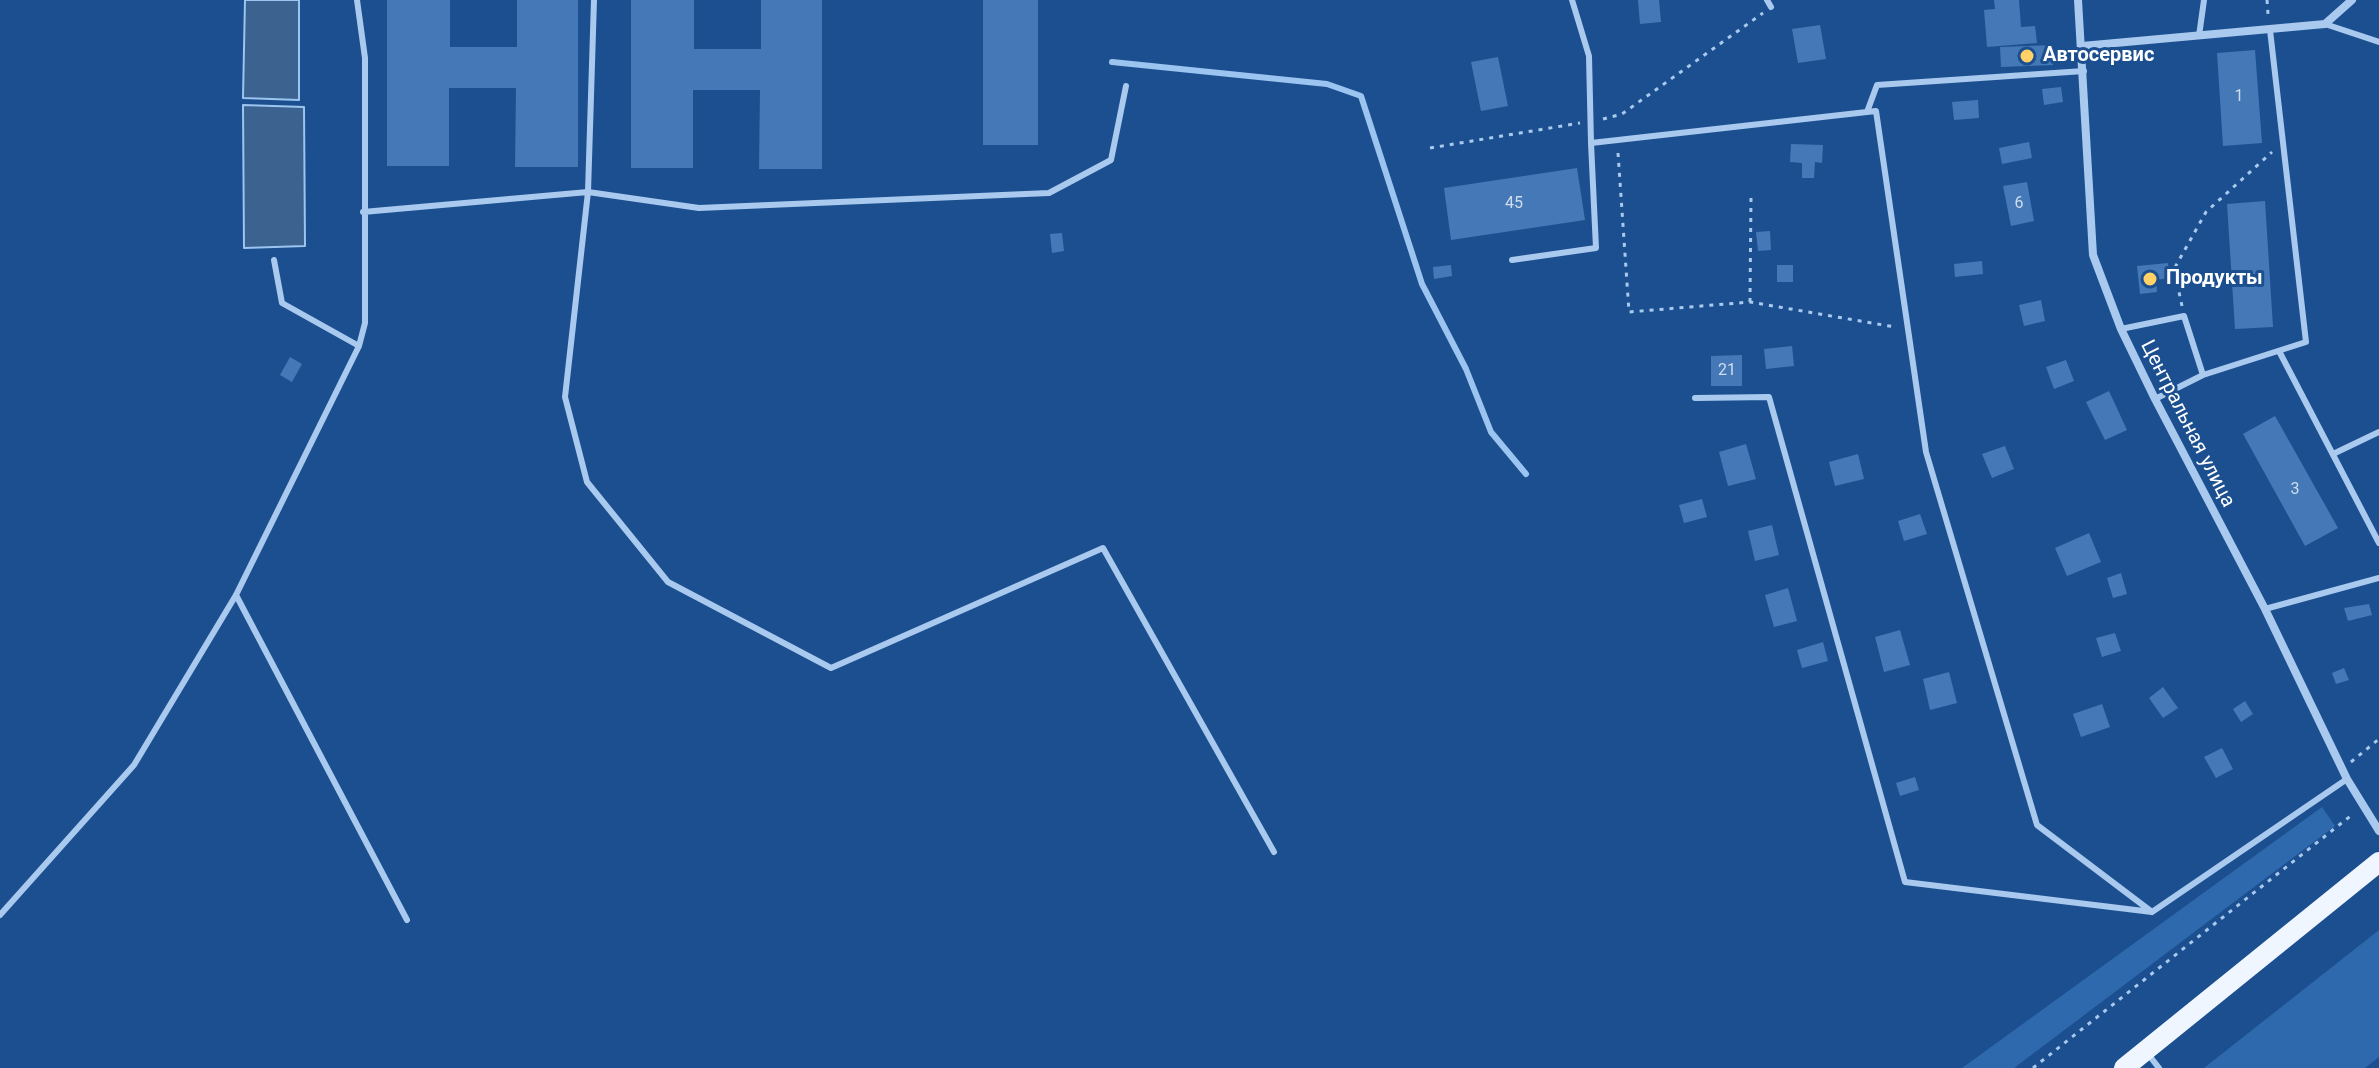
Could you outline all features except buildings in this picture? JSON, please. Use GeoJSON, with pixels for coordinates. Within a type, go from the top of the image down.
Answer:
{"type":"FeatureCollection","features":[{"type":"Feature","properties":{"kind":"main road"},"geometry":{"type":"LineString","coordinates":[[2124,1068],[2379,862]]}},
{"type":"Feature","properties":{"kind":"street","name":"Центральная улица"},"geometry":{"type":"LineString","coordinates":[[2078,0],[2093,255],[2121,329],[2155,399],[2265,609],[2347,779],[2379,831]]}},
{"type":"Feature","properties":{"kind":"street"},"geometry":{"type":"LineString","coordinates":[[2082,46],[2325,24],[2352,0]]}},
{"type":"Feature","properties":{"kind":"lane"},"geometry":{"type":"LineString","coordinates":[[0,915],[134,765],[236,595],[359,346],[365,323],[365,58],[357,0]]}},
{"type":"Feature","properties":{"kind":"lane"},"geometry":{"type":"LineString","coordinates":[[594,0],[588,192],[565,397],[587,482],[668,582],[831,668],[1103,548],[1274,852]]}},
{"type":"Feature","properties":{"kind":"lane"},"geometry":{"type":"LineString","coordinates":[[1512,260],[1596,248],[1589,56],[1572,0]]}},
{"type":"Feature","properties":{"kind":"lane"},"geometry":{"type":"LineString","coordinates":[[2199,36],[2204,0]]}},
{"type":"Feature","properties":{"kind":"lane"},"geometry":{"type":"LineString","coordinates":[[2325,24],[2379,42]]}},
{"type":"Feature","properties":{"kind":"lane"},"geometry":{"type":"LineString","coordinates":[[2155,399],[2203,375],[2306,342],[2270,30]]}},
{"type":"Feature","properties":{"kind":"lane"},"geometry":{"type":"LineString","coordinates":[[1867,112],[1877,85],[2084,71]]}},
{"type":"Feature","properties":{"kind":"lane"},"geometry":{"type":"LineString","coordinates":[[363,212],[588,192],[699,208],[1049,193],[1111,160],[1126,86]]}},
{"type":"Feature","properties":{"kind":"lane"},"geometry":{"type":"LineString","coordinates":[[1591,143],[1876,111],[1926,452],[2037,825],[2152,912]]}},
{"type":"Feature","properties":{"kind":"lane"},"geometry":{"type":"LineString","coordinates":[[274,260],[282,303],[359,346]]}},
{"type":"Feature","properties":{"kind":"lane"},"geometry":{"type":"LineString","coordinates":[[2121,329],[2184,316],[2203,375]]}},
{"type":"Feature","properties":{"kind":"lane"},"geometry":{"type":"LineString","coordinates":[[2279,351],[2379,543]]}},
{"type":"Feature","properties":{"kind":"lane"},"geometry":{"type":"LineString","coordinates":[[1695,398],[1769,397],[1905,882],[2152,912],[2347,779]]}},
{"type":"Feature","properties":{"kind":"lane"},"geometry":{"type":"LineString","coordinates":[[2333,454],[2379,432]]}},
{"type":"Feature","properties":{"kind":"lane"},"geometry":{"type":"LineString","coordinates":[[2265,609],[2379,578]]}},
{"type":"Feature","properties":{"kind":"lane"},"geometry":{"type":"LineString","coordinates":[[236,595],[407,920]]}},
{"type":"Feature","properties":{"kind":"lane"},"geometry":{"type":"LineString","coordinates":[[2146,1051],[2159,1068]]}},
{"type":"Feature","properties":{"kind":"path"},"geometry":{"type":"LineString","coordinates":[[1430,148],[1591,122],[1622,114],[1769,4]]}},
{"type":"Feature","properties":{"kind":"path"},"geometry":{"type":"LineString","coordinates":[[1617,140],[1629,312],[1750,302],[1907,329]]}},
{"type":"Feature","properties":{"kind":"path"},"geometry":{"type":"LineString","coordinates":[[2184,316],[2174,269],[2206,212],[2284,142]]}},
{"type":"Feature","properties":{"kind":"path"},"geometry":{"type":"LineString","coordinates":[[1750,302],[1751,197]]}},
{"type":"Feature","properties":{"kind":"path"},"geometry":{"type":"LineString","coordinates":[[2350,763],[2379,739]]}},
{"type":"Feature","properties":{"kind":"path"},"geometry":{"type":"LineString","coordinates":[[2033,1068],[2362,807]]}},
{"type":"Feature","properties":{"kind":"shaded area"},"geometry":{"type":"Polygon","coordinates":[[[245,0],[299,0],[299,100],[243,98],[245,0]]]}},
{"type":"Feature","properties":{"kind":"shaded area"},"geometry":{"type":"Polygon","coordinates":[[[243,105],[304,107],[305,246],[244,248],[243,105]]]}},
{"type":"Feature","properties":{"kind":"shaded area"},"geometry":{"type":"Polygon","coordinates":[[[2322,807],[2335,826],[2014,1068],[1962,1068],[2322,807]]]}},
{"type":"Feature","properties":{"kind":"shaded area"},"geometry":{"type":"Polygon","coordinates":[[[2379,930],[2379,1057],[2365,1068],[2204,1068],[2379,930]]]}},
{"type":"Feature","properties":{"kind":"waterway"},"geometry":{"type":"LineString","coordinates":[[1112,62],[1327,84],[1361,96],[1422,284],[1466,369],[1491,432],[1526,474]]}},
{"type":"Feature","properties":{"kind":"place","name":"Автосервис"},"geometry":{"type":"Point","coordinates":[2027,56]}},
{"type":"Feature","properties":{"kind":"place","name":"Продукты"},"geometry":{"type":"Point","coordinates":[2150,279]}}]}
